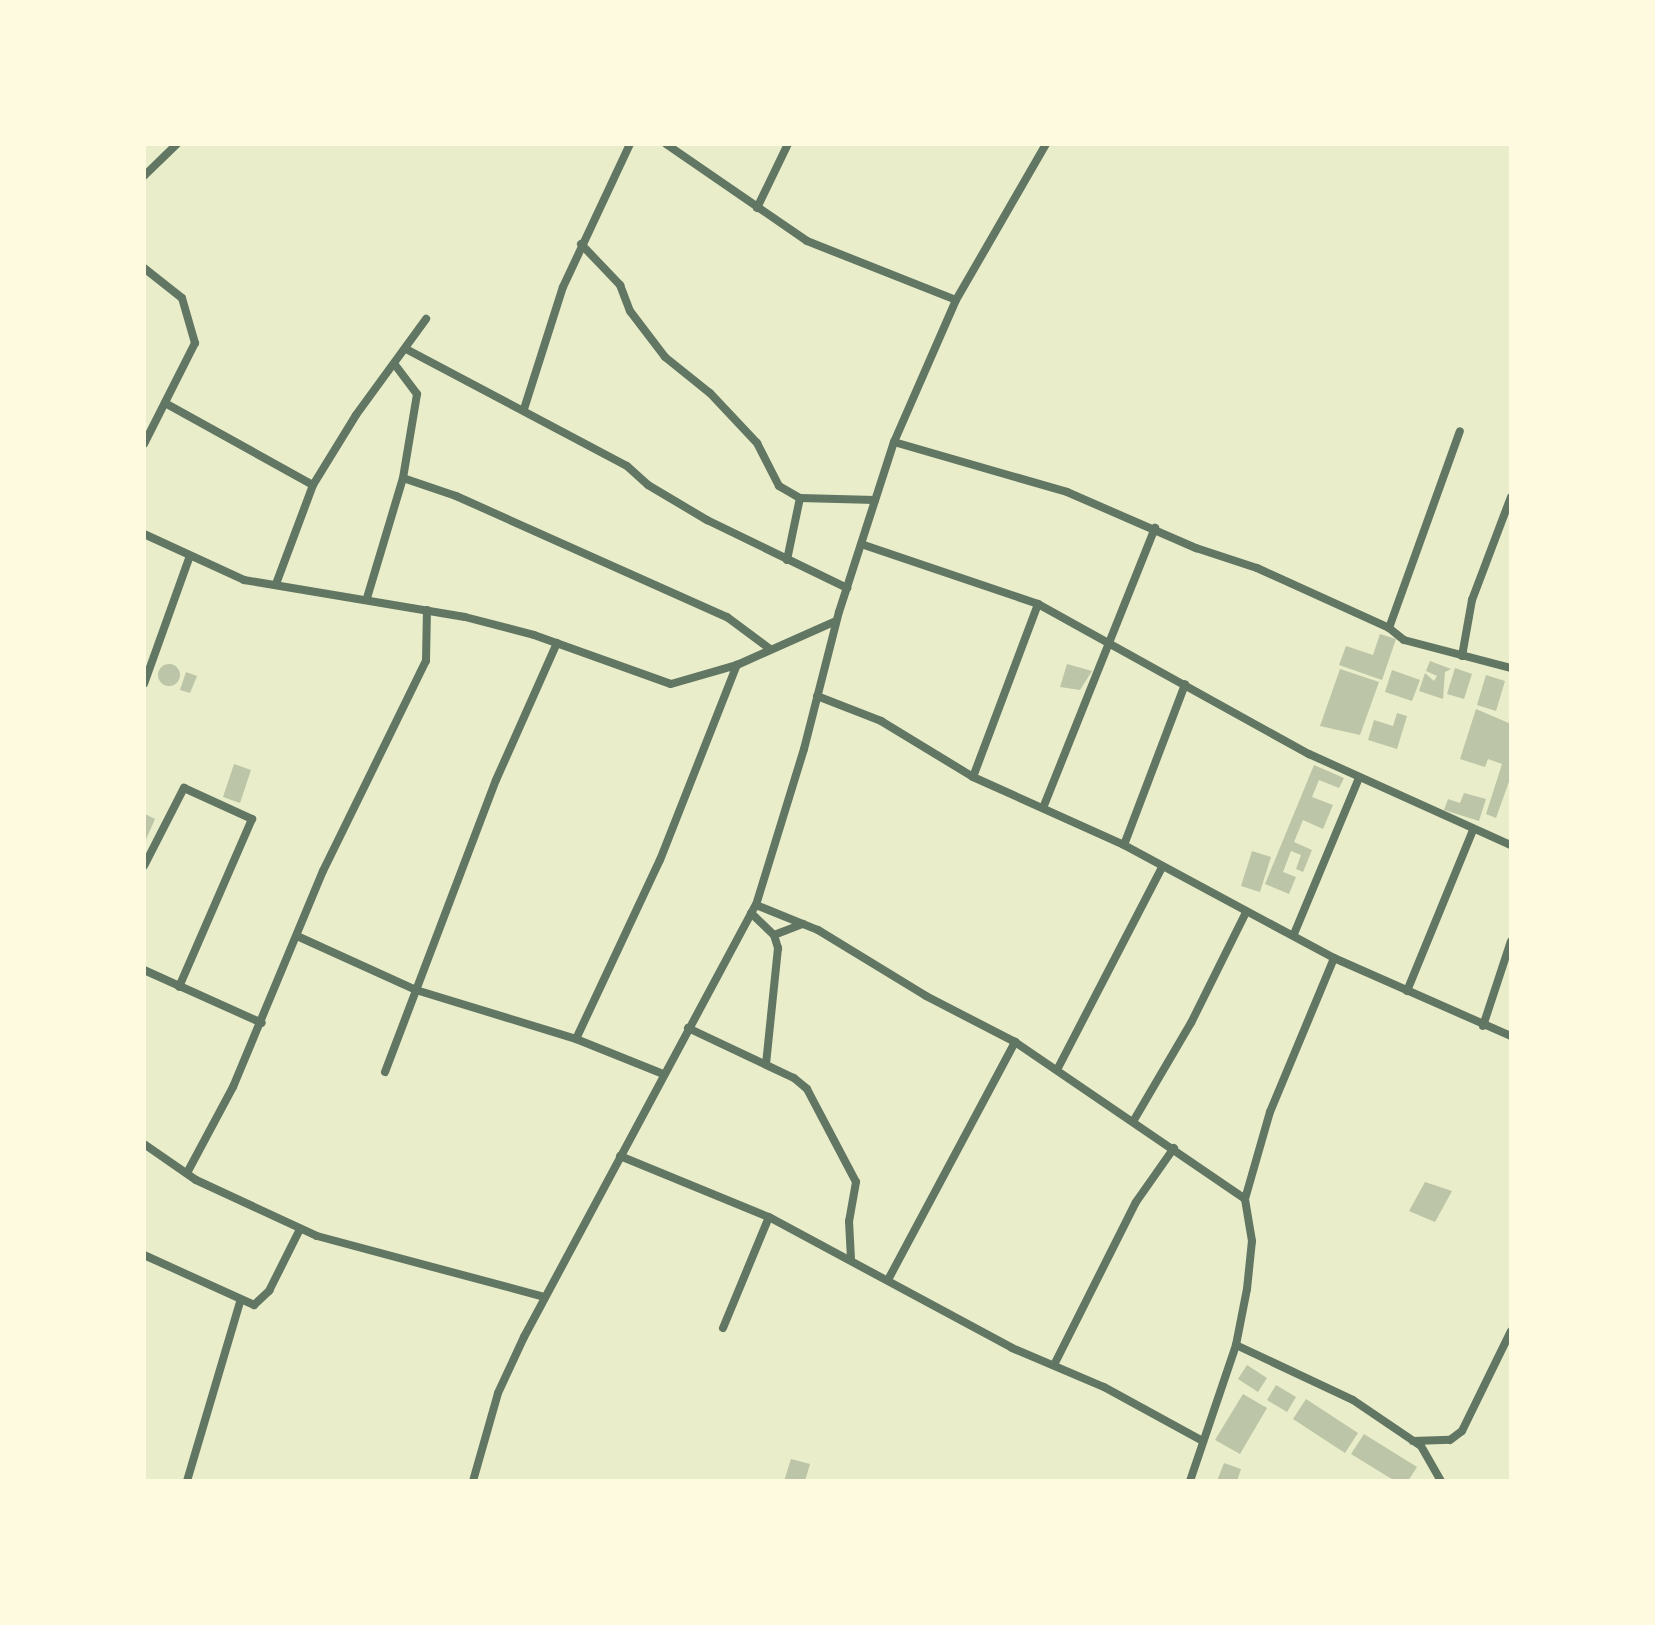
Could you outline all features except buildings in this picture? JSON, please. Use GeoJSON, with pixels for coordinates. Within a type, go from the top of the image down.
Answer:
{"type":"FeatureCollection","features":[{"type":"Feature","properties":{"kind":"street"},"geometry":{"type":"LineString","coordinates":[[144,176],[177,144]]}},
{"type":"Feature","properties":{"kind":"street"},"geometry":{"type":"LineString","coordinates":[[524,409],[581,244],[630,144]]}},
{"type":"Feature","properties":{"kind":"street"},"geometry":{"type":"LineString","coordinates":[[666,144],[711,170],[757,208],[807,241],[956,300]]}},
{"type":"Feature","properties":{"kind":"street"},"geometry":{"type":"LineString","coordinates":[[757,208],[788,144]]}},
{"type":"Feature","properties":{"kind":"street"},"geometry":{"type":"LineString","coordinates":[[473,1481],[498,1393],[544,1297],[754,909],[836,621],[894,442],[956,300],[1046,144]]}},
{"type":"Feature","properties":{"kind":"street"},"geometry":{"type":"LineString","coordinates":[[581,244],[620,285],[630,311],[665,357],[710,393],[757,443],[779,486],[800,498],[875,500]]}},
{"type":"Feature","properties":{"kind":"street"},"geometry":{"type":"LineString","coordinates":[[144,268],[182,298],[195,334],[193,353],[144,444]]}},
{"type":"Feature","properties":{"kind":"street"},"geometry":{"type":"LineString","coordinates":[[276,584],[313,485],[426,319]]}},
{"type":"Feature","properties":{"kind":"street"},"geometry":{"type":"LineString","coordinates":[[406,349],[627,466],[648,485],[707,520],[847,588]]}},
{"type":"Feature","properties":{"kind":"street"},"geometry":{"type":"LineString","coordinates":[[367,598],[403,478],[417,394],[394,364]]}},
{"type":"Feature","properties":{"kind":"street"},"geometry":{"type":"LineString","coordinates":[[165,403],[313,485]]}},
{"type":"Feature","properties":{"kind":"street"},"geometry":{"type":"LineString","coordinates":[[1389,628],[1460,431]]}},
{"type":"Feature","properties":{"kind":"street"},"geometry":{"type":"LineString","coordinates":[[894,442],[1067,492],[1389,628],[1404,640],[1511,668]]}},
{"type":"Feature","properties":{"kind":"street"},"geometry":{"type":"LineString","coordinates":[[403,478],[456,496],[727,617],[770,649]]}},
{"type":"Feature","properties":{"kind":"street"},"geometry":{"type":"LineString","coordinates":[[1462,656],[1472,600],[1511,497]]}},
{"type":"Feature","properties":{"kind":"street"},"geometry":{"type":"LineString","coordinates":[[787,560],[800,498]]}},
{"type":"Feature","properties":{"kind":"street"},"geometry":{"type":"LineString","coordinates":[[1043,808],[1114,642],[1155,528]]}},
{"type":"Feature","properties":{"kind":"street"},"geometry":{"type":"LineString","coordinates":[[144,534],[189,558],[244,580],[427,610],[557,643],[671,684],[737,665],[836,621]]}},
{"type":"Feature","properties":{"kind":"street"},"geometry":{"type":"LineString","coordinates":[[861,544],[1038,604],[1114,642],[1359,778],[1511,845]]}},
{"type":"Feature","properties":{"kind":"street"},"geometry":{"type":"LineString","coordinates":[[144,684],[189,558]]}},
{"type":"Feature","properties":{"kind":"street"},"geometry":{"type":"LineString","coordinates":[[973,777],[1038,604]]}},
{"type":"Feature","properties":{"kind":"street"},"geometry":{"type":"LineString","coordinates":[[187,1173],[262,1023],[323,871],[426,661],[427,610]]}},
{"type":"Feature","properties":{"kind":"street"},"geometry":{"type":"LineString","coordinates":[[385,1072],[496,780],[557,643]]}},
{"type":"Feature","properties":{"kind":"street"},"geometry":{"type":"LineString","coordinates":[[576,1039],[660,860],[737,665]]}},
{"type":"Feature","properties":{"kind":"street"},"geometry":{"type":"LineString","coordinates":[[1124,845],[1185,684]]}},
{"type":"Feature","properties":{"kind":"street"},"geometry":{"type":"LineString","coordinates":[[817,696],[917,740],[933,755],[973,777],[1124,845],[1161,869],[1294,934],[1334,958],[1511,1036]]}},
{"type":"Feature","properties":{"kind":"street"},"geometry":{"type":"LineString","coordinates":[[1294,934],[1359,778]]}},
{"type":"Feature","properties":{"kind":"street"},"geometry":{"type":"LineString","coordinates":[[144,866],[184,788],[252,819],[179,987]]}},
{"type":"Feature","properties":{"kind":"street"},"geometry":{"type":"LineString","coordinates":[[1407,991],[1473,830]]}},
{"type":"Feature","properties":{"kind":"street"},"geometry":{"type":"LineString","coordinates":[[1058,1068],[1161,869]]}},
{"type":"Feature","properties":{"kind":"street"},"geometry":{"type":"LineString","coordinates":[[754,909],[803,924],[1015,1042],[1058,1068],[1245,1199]]}},
{"type":"Feature","properties":{"kind":"street"},"geometry":{"type":"LineString","coordinates":[[754,909],[774,935],[778,948],[766,1064]]}},
{"type":"Feature","properties":{"kind":"street"},"geometry":{"type":"LineString","coordinates":[[1134,1120],[1191,1023],[1246,912]]}},
{"type":"Feature","properties":{"kind":"street"},"geometry":{"type":"LineString","coordinates":[[774,935],[803,924]]}},
{"type":"Feature","properties":{"kind":"street"},"geometry":{"type":"LineString","coordinates":[[297,936],[416,990],[576,1039],[663,1074]]}},
{"type":"Feature","properties":{"kind":"street"},"geometry":{"type":"LineString","coordinates":[[1483,1026],[1511,941]]}},
{"type":"Feature","properties":{"kind":"street"},"geometry":{"type":"LineString","coordinates":[[1190,1481],[1201,1440],[1236,1345],[1252,1241],[1245,1199],[1270,1112],[1334,958]]}},
{"type":"Feature","properties":{"kind":"street"},"geometry":{"type":"LineString","coordinates":[[144,970],[262,1023]]}},
{"type":"Feature","properties":{"kind":"street"},"geometry":{"type":"LineString","coordinates":[[688,1028],[802,1083],[851,1167],[856,1182],[849,1221],[851,1258]]}},
{"type":"Feature","properties":{"kind":"street"},"geometry":{"type":"LineString","coordinates":[[889,1278],[1015,1042]]}},
{"type":"Feature","properties":{"kind":"street"},"geometry":{"type":"LineString","coordinates":[[144,1144],[187,1173],[300,1229],[544,1297]]}},
{"type":"Feature","properties":{"kind":"street"},"geometry":{"type":"LineString","coordinates":[[1054,1365],[1136,1202],[1174,1148]]}},
{"type":"Feature","properties":{"kind":"street"},"geometry":{"type":"LineString","coordinates":[[620,1156],[769,1217],[889,1278],[1012,1348],[1054,1365],[1201,1440]]}},
{"type":"Feature","properties":{"kind":"street"},"geometry":{"type":"LineString","coordinates":[[723,1328],[769,1217]]}},
{"type":"Feature","properties":{"kind":"street"},"geometry":{"type":"LineString","coordinates":[[144,1255],[240,1302],[254,1305],[262,1300],[300,1229]]}},
{"type":"Feature","properties":{"kind":"street"},"geometry":{"type":"LineString","coordinates":[[187,1481],[240,1302]]}},
{"type":"Feature","properties":{"kind":"street"},"geometry":{"type":"LineString","coordinates":[[1413,1441],[1450,1440],[1462,1431],[1511,1331]]}},
{"type":"Feature","properties":{"kind":"street"},"geometry":{"type":"LineString","coordinates":[[1236,1345],[1353,1400],[1413,1441],[1434,1463],[1441,1481]]}}]}
